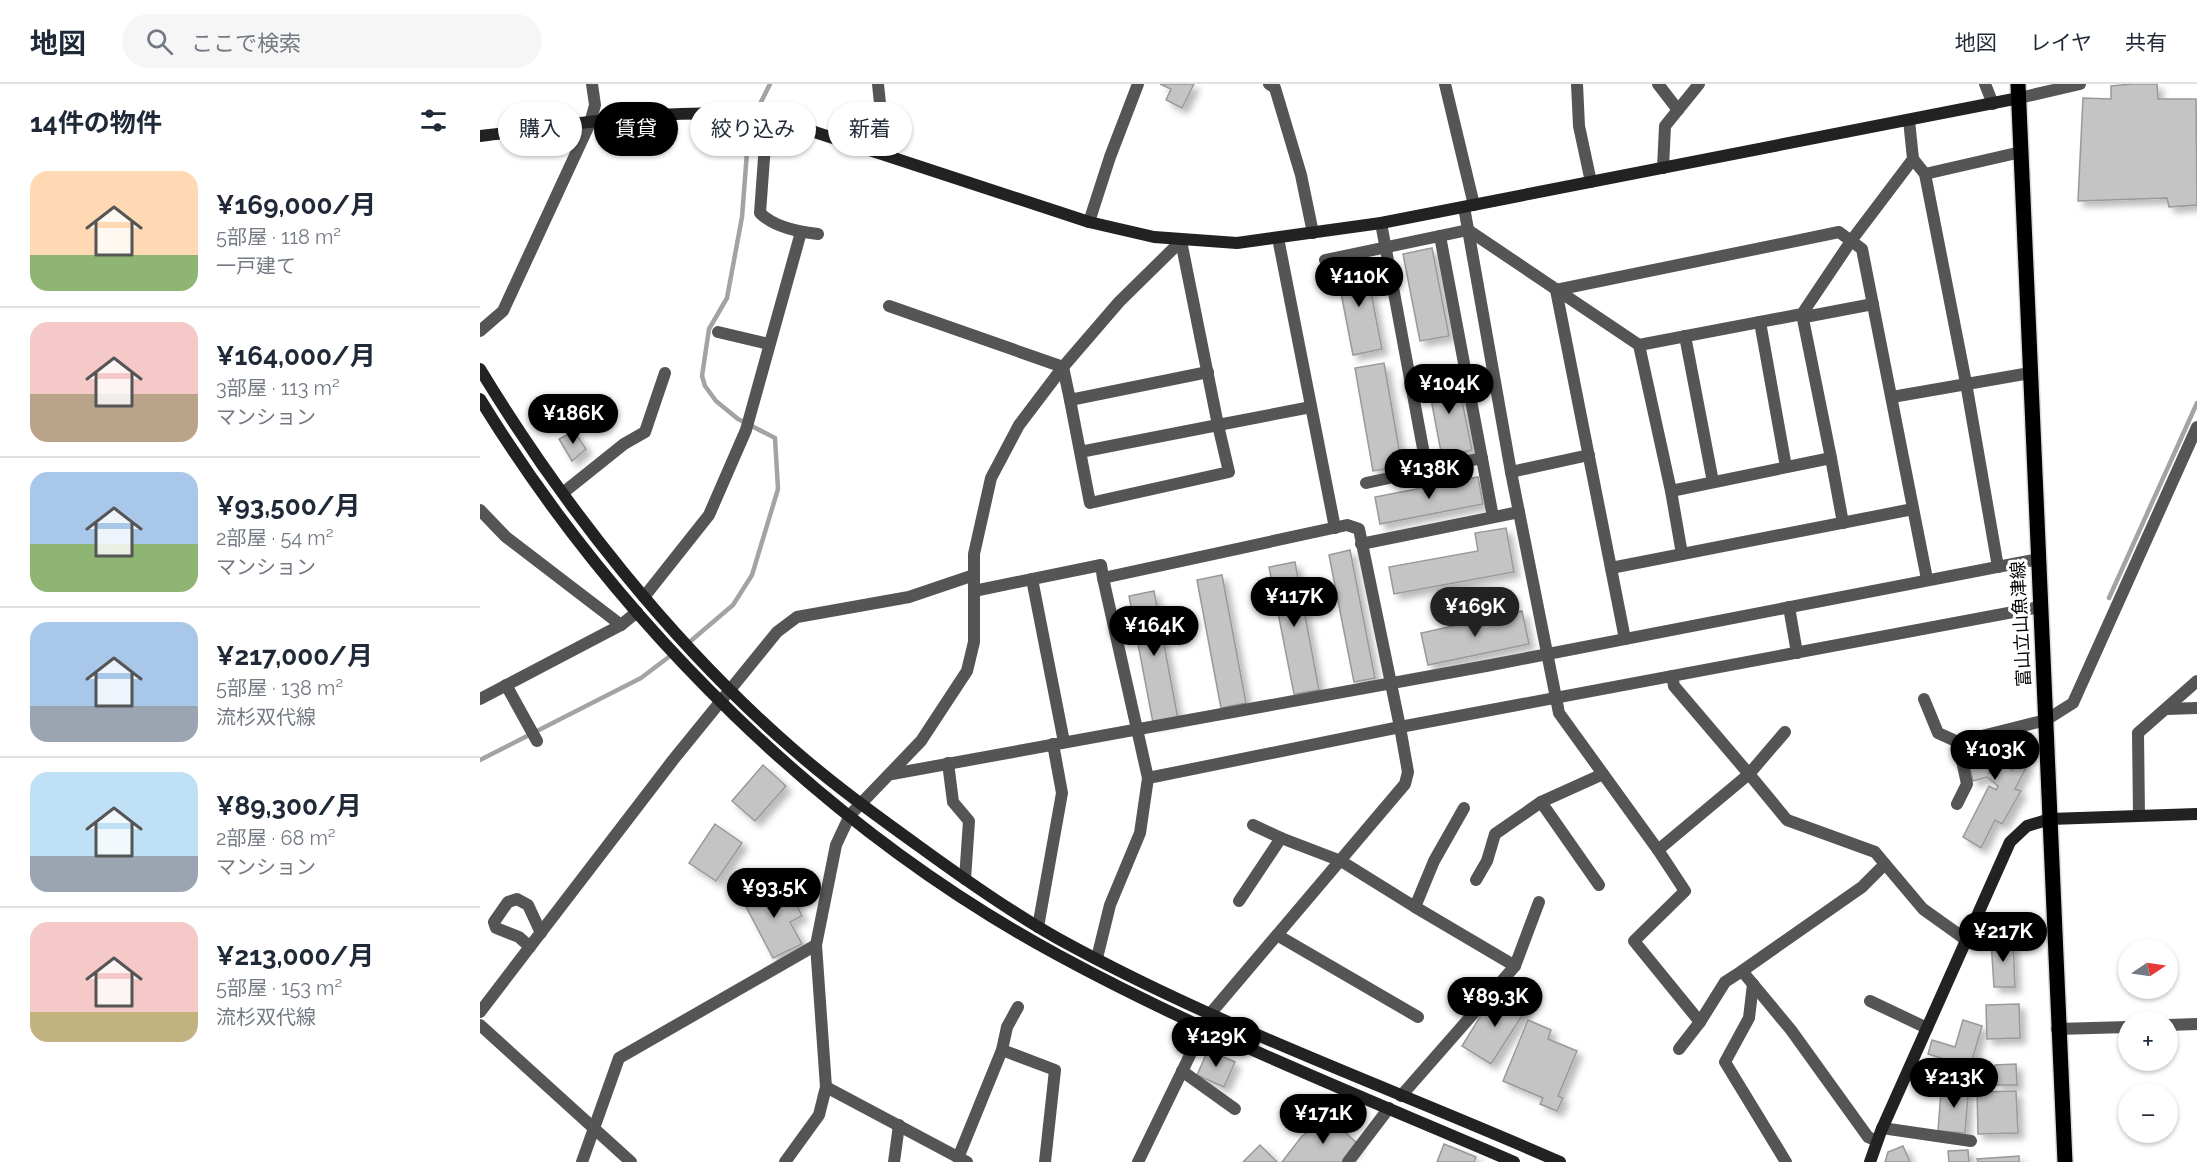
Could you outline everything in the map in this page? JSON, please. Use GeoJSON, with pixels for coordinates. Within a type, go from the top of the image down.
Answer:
{"type":"FeatureCollection","features":[{"type":"Feature","properties":{"kind":"main road","name":"富山立山魚津線"},"geometry":{"type":"LineString","coordinates":[[2019,91],[2057,1029],[2065,1162]]}},
{"type":"Feature","properties":{"kind":"street"},"geometry":{"type":"LineString","coordinates":[[480,331],[502,311],[590,123],[595,105],[592,84]]}},
{"type":"Feature","properties":{"kind":"street"},"geometry":{"type":"LineString","coordinates":[[878,84],[880,102]]}},
{"type":"Feature","properties":{"kind":"street"},"geometry":{"type":"LineString","coordinates":[[1089,222],[1110,157],[1138,84]]}},
{"type":"Feature","properties":{"kind":"street"},"geometry":{"type":"LineString","coordinates":[[1269,84],[1275,88],[1301,175],[1313,232]]}},
{"type":"Feature","properties":{"kind":"street"},"geometry":{"type":"LineString","coordinates":[[1445,84],[1469,206],[1468,230],[1511,472],[1559,713],[1685,891],[1634,941],[1700,1022]]}},
{"type":"Feature","properties":{"kind":"street"},"geometry":{"type":"LineString","coordinates":[[1577,84],[1579,126],[1592,182]]}},
{"type":"Feature","properties":{"kind":"street"},"geometry":{"type":"LineString","coordinates":[[1658,84],[1678,110]]}},
{"type":"Feature","properties":{"kind":"street"},"geometry":{"type":"LineString","coordinates":[[1663,168],[1665,126],[1699,84]]}},
{"type":"Feature","properties":{"kind":"street"},"geometry":{"type":"LineString","coordinates":[[1985,84],[1993,104]]}},
{"type":"Feature","properties":{"kind":"street"},"geometry":{"type":"LineString","coordinates":[[894,156],[1089,222],[1133,234],[1181,241],[1237,243],[1381,222],[1469,206],[1993,104],[2019,91],[2080,84]]}},
{"type":"Feature","properties":{"kind":"street"},"geometry":{"type":"LineString","coordinates":[[480,136],[690,113]]}},
{"type":"Feature","properties":{"kind":"street"},"geometry":{"type":"LineString","coordinates":[[1909,120],[1913,159],[1925,174],[1966,383],[1998,567]]}},
{"type":"Feature","properties":{"kind":"street"},"geometry":{"type":"LineString","coordinates":[[1925,174],[2021,152]]}},
{"type":"Feature","properties":{"kind":"street"},"geometry":{"type":"LineString","coordinates":[[764,156],[760,213],[767,220],[801,232],[818,234]]}},
{"type":"Feature","properties":{"kind":"street"},"geometry":{"type":"LineString","coordinates":[[1843,523],[1802,314],[1851,241],[1913,159]]}},
{"type":"Feature","properties":{"kind":"street"},"geometry":{"type":"LineString","coordinates":[[1381,222],[1427,470]]}},
{"type":"Feature","properties":{"kind":"street"},"geometry":{"type":"LineString","coordinates":[[1325,260],[1468,230],[1640,345],[1802,314],[1810,316],[1873,304]]}},
{"type":"Feature","properties":{"kind":"street"},"geometry":{"type":"LineString","coordinates":[[644,597],[709,515],[746,430],[801,232]]}},
{"type":"Feature","properties":{"kind":"street"},"geometry":{"type":"LineString","coordinates":[[1556,290],[1839,232],[1863,249],[1927,579]]}},
{"type":"Feature","properties":{"kind":"street"},"geometry":{"type":"LineString","coordinates":[[1440,236],[1493,517]]}},
{"type":"Feature","properties":{"kind":"street"},"geometry":{"type":"LineString","coordinates":[[1278,238],[1335,528]]}},
{"type":"Feature","properties":{"kind":"street"},"geometry":{"type":"LineString","coordinates":[[785,1162],[819,1115],[826,1087],[816,945],[836,845],[850,815],[892,774],[921,741],[967,670],[974,642],[974,555],[991,478],[1019,426],[1063,367],[1119,302],[1181,241]]}},
{"type":"Feature","properties":{"kind":"street"},"geometry":{"type":"LineString","coordinates":[[1063,367],[1090,503],[1229,472],[1181,241]]}},
{"type":"Feature","properties":{"kind":"street"},"geometry":{"type":"LineString","coordinates":[[1556,290],[1626,639]]}},
{"type":"Feature","properties":{"kind":"street"},"geometry":{"type":"LineString","coordinates":[[890,306],[1063,367]]}},
{"type":"Feature","properties":{"kind":"street"},"geometry":{"type":"LineString","coordinates":[[1760,322],[1786,467]]}},
{"type":"Feature","properties":{"kind":"street"},"geometry":{"type":"LineString","coordinates":[[718,332],[769,344]]}},
{"type":"Feature","properties":{"kind":"street"},"geometry":{"type":"LineString","coordinates":[[1685,336],[1713,482]]}},
{"type":"Feature","properties":{"kind":"street"},"geometry":{"type":"LineString","coordinates":[[1640,345],[1682,554]]}},
{"type":"Feature","properties":{"kind":"street"},"geometry":{"type":"LineString","coordinates":[[480,369],[511,420],[597,539],[644,597],[732,690],[794,749],[860,803],[964,879],[1038,927],[1097,958],[1210,1014],[1560,1162]]}},
{"type":"Feature","properties":{"kind":"street"},"geometry":{"type":"LineString","coordinates":[[1070,400],[1209,372]]}},
{"type":"Feature","properties":{"kind":"street"},"geometry":{"type":"LineString","coordinates":[[564,492],[624,444],[645,432],[665,373]]}},
{"type":"Feature","properties":{"kind":"street"},"geometry":{"type":"LineString","coordinates":[[1892,398],[1966,383],[2030,374]]}},
{"type":"Feature","properties":{"kind":"street"},"geometry":{"type":"LineString","coordinates":[[480,399],[561,519],[637,612],[720,703],[790,766],[928,874],[993,917],[1057,955],[1203,1028],[1514,1162]]}},
{"type":"Feature","properties":{"kind":"street"},"geometry":{"type":"LineString","coordinates":[[1080,452],[1311,407]]}},
{"type":"Feature","properties":{"kind":"street"},"geometry":{"type":"LineString","coordinates":[[1924,699],[1938,733],[1958,742],[2046,720],[2073,703],[2197,427]]}},
{"type":"Feature","properties":{"kind":"street"},"geometry":{"type":"LineString","coordinates":[[1511,472],[1589,455]]}},
{"type":"Feature","properties":{"kind":"street"},"geometry":{"type":"LineString","coordinates":[[1366,483],[1482,458]]}},
{"type":"Feature","properties":{"kind":"street"},"geometry":{"type":"LineString","coordinates":[[1671,491],[1831,458]]}},
{"type":"Feature","properties":{"kind":"street"},"geometry":{"type":"LineString","coordinates":[[1611,568],[1913,509]]}},
{"type":"Feature","properties":{"kind":"street"},"geometry":{"type":"LineString","coordinates":[[480,510],[506,537],[621,625]]}},
{"type":"Feature","properties":{"kind":"street"},"geometry":{"type":"LineString","coordinates":[[1361,544],[1519,512]]}},
{"type":"Feature","properties":{"kind":"street"},"geometry":{"type":"LineString","coordinates":[[1103,578],[1347,525],[1359,529],[1408,772],[1405,784],[1210,1014],[1138,1162]]}},
{"type":"Feature","properties":{"kind":"street"},"geometry":{"type":"LineString","coordinates":[[892,774],[1547,654],[2038,558]]}},
{"type":"Feature","properties":{"kind":"street"},"geometry":{"type":"LineString","coordinates":[[974,591],[1101,565],[1148,778],[1140,833],[1110,905],[1097,958]]}},
{"type":"Feature","properties":{"kind":"street"},"geometry":{"type":"LineString","coordinates":[[480,1012],[777,632],[797,617],[909,597],[974,575]]}},
{"type":"Feature","properties":{"kind":"street"},"geometry":{"type":"LineString","coordinates":[[1032,579],[1059,743],[1062,793],[1038,927]]}},
{"type":"Feature","properties":{"kind":"street"},"geometry":{"type":"LineString","coordinates":[[1789,607],[1797,653]]}},
{"type":"Feature","properties":{"kind":"street"},"geometry":{"type":"LineString","coordinates":[[1148,778],[1400,727],[2040,607]]}},
{"type":"Feature","properties":{"kind":"street"},"geometry":{"type":"LineString","coordinates":[[480,699],[621,625],[637,612]]}},
{"type":"Feature","properties":{"kind":"street"},"geometry":{"type":"LineString","coordinates":[[1672,676],[1674,686],[1787,820],[1875,852],[1923,909],[1965,939]]}},
{"type":"Feature","properties":{"kind":"street"},"geometry":{"type":"LineString","coordinates":[[2139,815],[2138,733],[2197,681]]}},
{"type":"Feature","properties":{"kind":"street"},"geometry":{"type":"LineString","coordinates":[[506,685],[537,741]]}},
{"type":"Feature","properties":{"kind":"street"},"geometry":{"type":"LineString","coordinates":[[2167,709],[2197,708]]}},
{"type":"Feature","properties":{"kind":"street"},"geometry":{"type":"LineString","coordinates":[[1658,850],[1749,774],[1785,732]]}},
{"type":"Feature","properties":{"kind":"street"},"geometry":{"type":"LineString","coordinates":[[1957,804],[1967,784],[1958,742]]}},
{"type":"Feature","properties":{"kind":"street"},"geometry":{"type":"LineString","coordinates":[[948,763],[953,802],[969,821],[964,879]]}},
{"type":"Feature","properties":{"kind":"street"},"geometry":{"type":"LineString","coordinates":[[1476,880],[1487,861],[1495,834],[1541,802],[1603,774]]}},
{"type":"Feature","properties":{"kind":"street"},"geometry":{"type":"LineString","coordinates":[[1541,802],[1599,885]]}},
{"type":"Feature","properties":{"kind":"street"},"geometry":{"type":"LineString","coordinates":[[1415,907],[1434,861],[1464,808]]}},
{"type":"Feature","properties":{"kind":"street"},"geometry":{"type":"LineString","coordinates":[[1870,1162],[1882,1128],[2010,842],[2027,826],[2050,819],[2197,814]]}},
{"type":"Feature","properties":{"kind":"street"},"geometry":{"type":"LineString","coordinates":[[1253,825],[1341,861],[1515,966]]}},
{"type":"Feature","properties":{"kind":"street"},"geometry":{"type":"LineString","coordinates":[[1239,901],[1281,838]]}},
{"type":"Feature","properties":{"kind":"street"},"geometry":{"type":"LineString","coordinates":[[1679,1049],[1700,1022],[1725,982],[1862,887],[1885,864]]}},
{"type":"Feature","properties":{"kind":"street"},"geometry":{"type":"LineString","coordinates":[[530,947],[519,937],[496,928],[494,922],[508,902],[518,899],[528,905],[541,933]]}},
{"type":"Feature","properties":{"kind":"street"},"geometry":{"type":"LineString","coordinates":[[1401,1096],[1515,966],[1539,902]]}},
{"type":"Feature","properties":{"kind":"street"},"geometry":{"type":"LineString","coordinates":[[1277,935],[1418,1017]]}},
{"type":"Feature","properties":{"kind":"street"},"geometry":{"type":"LineString","coordinates":[[582,1162],[592,1127],[619,1058],[816,945]]}},
{"type":"Feature","properties":{"kind":"street"},"geometry":{"type":"LineString","coordinates":[[1742,971],[1791,1030],[1868,1137],[1877,1141]]}},
{"type":"Feature","properties":{"kind":"street"},"geometry":{"type":"LineString","coordinates":[[1754,984],[1749,1018],[1725,1062],[1786,1162]]}},
{"type":"Feature","properties":{"kind":"street"},"geometry":{"type":"LineString","coordinates":[[1870,1001],[1927,1028]]}},
{"type":"Feature","properties":{"kind":"street"},"geometry":{"type":"LineString","coordinates":[[826,1087],[962,1160],[1002,1050],[1007,1027],[1018,1007]]}},
{"type":"Feature","properties":{"kind":"street"},"geometry":{"type":"LineString","coordinates":[[2178,1025],[2197,1024]]}},
{"type":"Feature","properties":{"kind":"street"},"geometry":{"type":"LineString","coordinates":[[480,1025],[631,1162]]}},
{"type":"Feature","properties":{"kind":"street"},"geometry":{"type":"LineString","coordinates":[[2057,1029],[2118,1027]]}},
{"type":"Feature","properties":{"kind":"street"},"geometry":{"type":"LineString","coordinates":[[1002,1050],[1055,1070],[1045,1162]]}},
{"type":"Feature","properties":{"kind":"street"},"geometry":{"type":"LineString","coordinates":[[1182,1071],[1235,1109]]}},
{"type":"Feature","properties":{"kind":"street"},"geometry":{"type":"LineString","coordinates":[[1348,1162],[1389,1108]]}},
{"type":"Feature","properties":{"kind":"street"},"geometry":{"type":"LineString","coordinates":[[894,1162],[899,1125]]}},
{"type":"Feature","properties":{"kind":"street"},"geometry":{"type":"LineString","coordinates":[[1882,1128],[1971,1141]]}},
{"type":"Feature","properties":{"kind":"building"},"geometry":{"type":"Polygon","coordinates":[[[1160,84],[1194,84],[1182,108],[1166,100],[1171,89],[1160,84]]]}},
{"type":"Feature","properties":{"kind":"building"},"geometry":{"type":"Polygon","coordinates":[[[2157,84],[2158,99],[2196,99],[2197,205],[2169,207],[2167,198],[2078,201],[2083,98],[2111,99],[2111,86],[2157,84]]]}},
{"type":"Feature","properties":{"kind":"building"},"geometry":{"type":"Polygon","coordinates":[[[1432,248],[1449,336],[1420,341],[1403,254],[1432,248]]]}},
{"type":"Feature","properties":{"kind":"building"},"geometry":{"type":"Polygon","coordinates":[[[1365,262],[1382,349],[1353,355],[1336,267],[1365,262]]]}},
{"type":"Feature","properties":{"kind":"building"},"geometry":{"type":"Polygon","coordinates":[[[1384,363],[1402,466],[1373,471],[1355,368],[1384,363]]]}},
{"type":"Feature","properties":{"kind":"building"},"geometry":{"type":"Polygon","coordinates":[[[1456,372],[1472,450],[1442,457],[1427,378],[1456,372]]]}},
{"type":"Feature","properties":{"kind":"building"},"geometry":{"type":"Polygon","coordinates":[[[574,431],[586,449],[572,461],[559,439],[574,431]]]}},
{"type":"Feature","properties":{"kind":"building"},"geometry":{"type":"Polygon","coordinates":[[[1478,477],[1483,504],[1380,524],[1375,497],[1478,477]]]}},
{"type":"Feature","properties":{"kind":"building"},"geometry":{"type":"Polygon","coordinates":[[[1506,528],[1514,572],[1394,594],[1389,567],[1478,551],[1475,533],[1506,528]]]}},
{"type":"Feature","properties":{"kind":"building"},"geometry":{"type":"Polygon","coordinates":[[[1350,550],[1375,678],[1354,682],[1329,555],[1350,550]]]}},
{"type":"Feature","properties":{"kind":"building"},"geometry":{"type":"Polygon","coordinates":[[[1295,562],[1319,690],[1294,694],[1269,567],[1295,562]]]}},
{"type":"Feature","properties":{"kind":"building"},"geometry":{"type":"Polygon","coordinates":[[[1222,575],[1246,703],[1221,708],[1197,580],[1222,575]]]}},
{"type":"Feature","properties":{"kind":"building"},"geometry":{"type":"Polygon","coordinates":[[[1154,591],[1178,719],[1153,723],[1129,596],[1154,591]]]}},
{"type":"Feature","properties":{"kind":"building"},"geometry":{"type":"Polygon","coordinates":[[[1522,611],[1529,644],[1428,665],[1421,633],[1522,611]]]}},
{"type":"Feature","properties":{"kind":"building"},"geometry":{"type":"Polygon","coordinates":[[[2026,730],[2030,752],[1997,760],[1989,773],[1997,776],[2001,765],[2013,770],[2017,761],[2027,766],[2015,789],[2021,791],[2002,824],[1995,820],[1981,848],[1963,837],[1989,786],[1996,790],[1998,786],[1987,777],[1973,781],[1965,746],[2026,730]]]}},
{"type":"Feature","properties":{"kind":"building"},"geometry":{"type":"Polygon","coordinates":[[[763,765],[786,786],[755,821],[732,801],[763,765]]]}},
{"type":"Feature","properties":{"kind":"building"},"geometry":{"type":"Polygon","coordinates":[[[715,824],[742,843],[716,881],[689,863],[715,824]]]}},
{"type":"Feature","properties":{"kind":"building"},"geometry":{"type":"Polygon","coordinates":[[[764,886],[770,898],[788,888],[802,916],[790,922],[802,944],[773,958],[741,897],[764,886]]]}},
{"type":"Feature","properties":{"kind":"building"},"geometry":{"type":"Polygon","coordinates":[[[1991,940],[2013,940],[2015,987],[1994,987],[1991,940]]]}},
{"type":"Feature","properties":{"kind":"building"},"geometry":{"type":"Polygon","coordinates":[[[1502,992],[1527,1008],[1491,1064],[1462,1046],[1483,1012],[1488,1015],[1502,992]]]}},
{"type":"Feature","properties":{"kind":"building"},"geometry":{"type":"Polygon","coordinates":[[[2019,1004],[2020,1038],[1987,1039],[1986,1005],[2019,1004]]]}},
{"type":"Feature","properties":{"kind":"building"},"geometry":{"type":"Polygon","coordinates":[[[1528,1020],[1551,1030],[1548,1039],[1577,1051],[1558,1096],[1563,1098],[1557,1111],[1540,1104],[1543,1098],[1503,1081],[1528,1020]]]}},
{"type":"Feature","properties":{"kind":"building"},"geometry":{"type":"Polygon","coordinates":[[[1963,1020],[1982,1026],[1970,1067],[1928,1054],[1932,1040],[1955,1047],[1963,1020]]]}},
{"type":"Feature","properties":{"kind":"building"},"geometry":{"type":"Polygon","coordinates":[[[1208,1050],[1235,1062],[1224,1087],[1197,1075],[1208,1050]]]}},
{"type":"Feature","properties":{"kind":"building"},"geometry":{"type":"Polygon","coordinates":[[[2016,1064],[2017,1085],[1995,1085],[1995,1065],[2016,1064]]]}},
{"type":"Feature","properties":{"kind":"building"},"geometry":{"type":"Polygon","coordinates":[[[1952,1083],[1969,1084],[1965,1133],[1938,1131],[1941,1091],[1951,1092],[1952,1083]]]}},
{"type":"Feature","properties":{"kind":"building"},"geometry":{"type":"Polygon","coordinates":[[[2016,1091],[2018,1133],[1978,1134],[1977,1092],[2016,1091]]]}},
{"type":"Feature","properties":{"kind":"building"},"geometry":{"type":"Polygon","coordinates":[[[1329,1118],[1358,1144],[1343,1162],[1282,1162],[1302,1136],[1329,1118]]]}},
{"type":"Feature","properties":{"kind":"building"},"geometry":{"type":"Polygon","coordinates":[[[1444,1144],[1476,1157],[1474,1162],[1437,1162],[1444,1144]]]}},
{"type":"Feature","properties":{"kind":"building"},"geometry":{"type":"Polygon","coordinates":[[[1260,1145],[1277,1162],[1243,1162],[1260,1145]]]}},
{"type":"Feature","properties":{"kind":"building"},"geometry":{"type":"Polygon","coordinates":[[[1903,1146],[1910,1162],[1885,1162],[1888,1152],[1903,1146]]]}},
{"type":"Feature","properties":{"kind":"building"},"geometry":{"type":"Polygon","coordinates":[[[1968,1150],[1969,1162],[1949,1162],[1948,1151],[1968,1150]]]}},
{"type":"Feature","properties":{"kind":"building"},"geometry":{"type":"Polygon","coordinates":[[[2019,1156],[2019,1162],[1978,1162],[1977,1159],[2019,1156]]]}},
{"type":"Feature","properties":{"kind":"waterway"},"geometry":{"type":"LineString","coordinates":[[686,645],[733,605],[752,575],[778,489],[775,438],[738,419],[716,401],[705,386],[702,376],[709,329],[727,298],[742,217],[749,126],[770,84]]}},
{"type":"Feature","properties":{"kind":"waterway"},"geometry":{"type":"LineString","coordinates":[[2109,598],[2197,403]]}},
{"type":"Feature","properties":{"kind":"waterway"},"geometry":{"type":"LineString","coordinates":[[480,760],[641,678],[674,653]]}}]}
